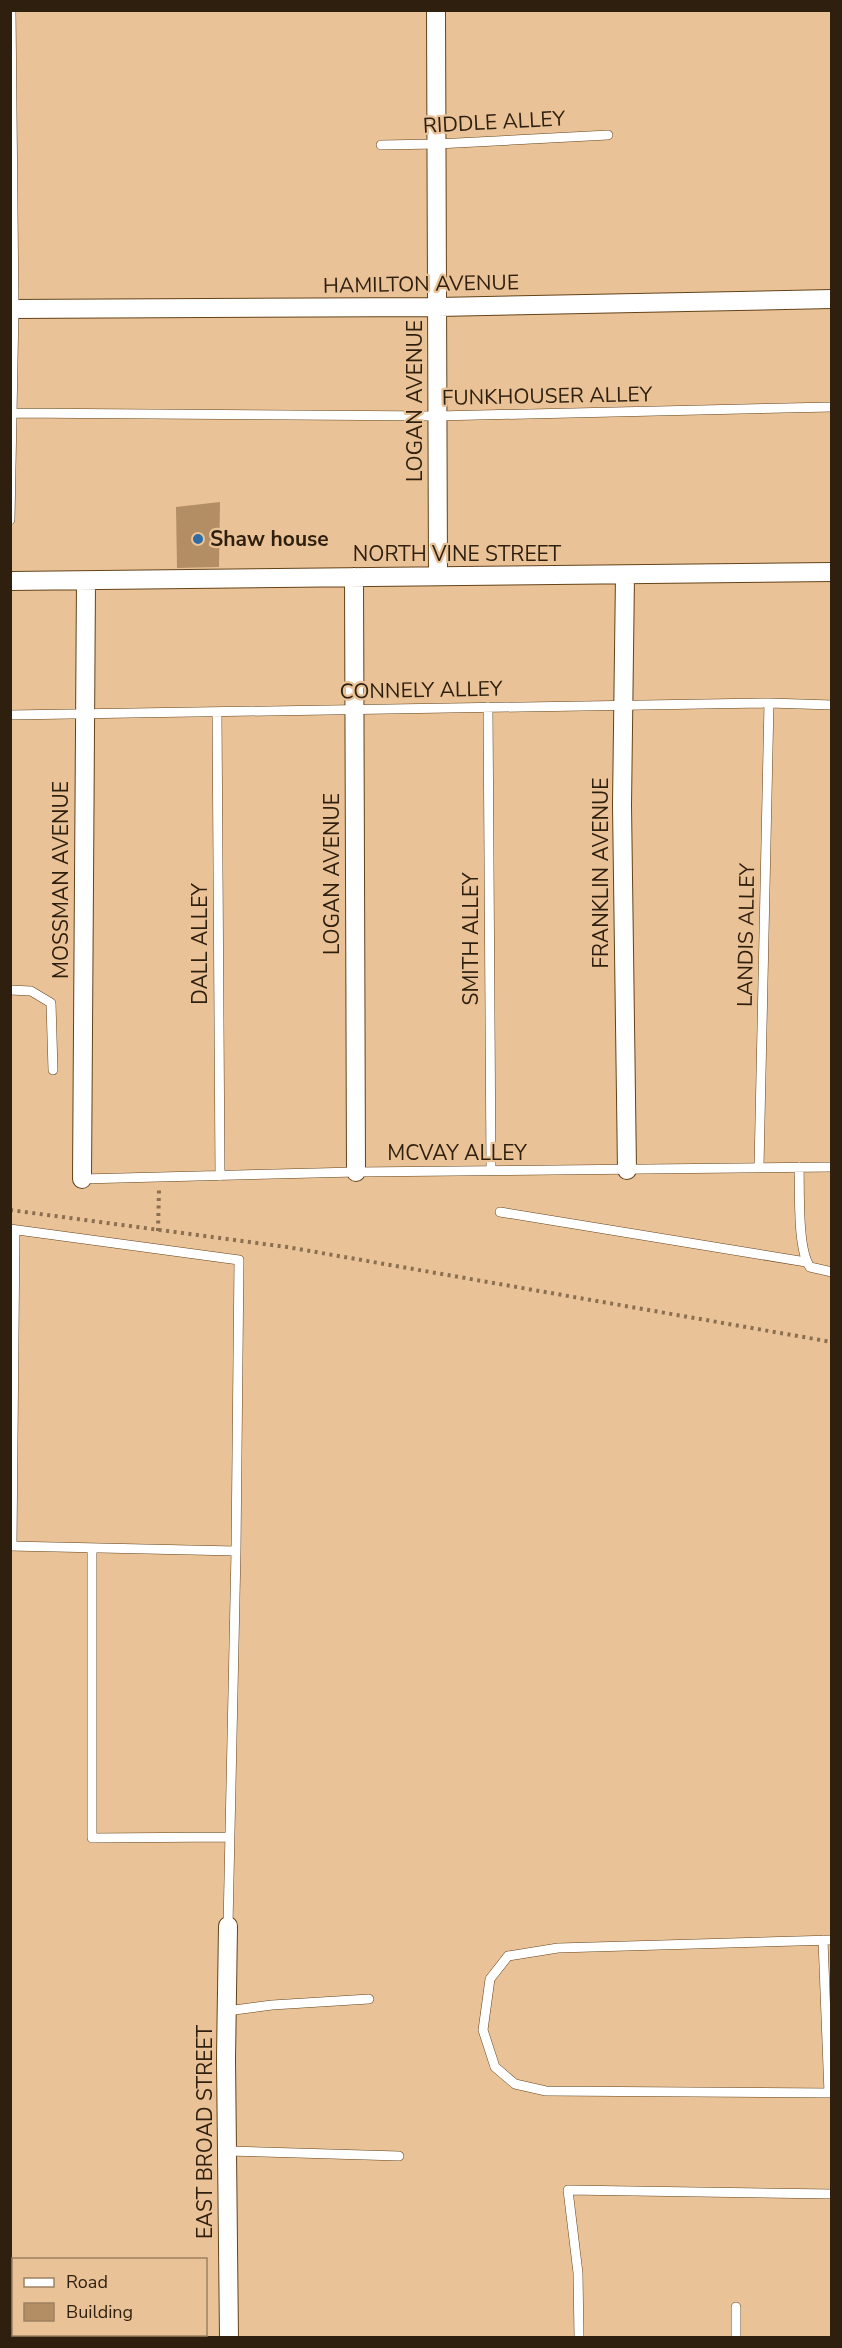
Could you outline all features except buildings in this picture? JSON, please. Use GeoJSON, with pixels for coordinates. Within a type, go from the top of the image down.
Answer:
{"type":"FeatureCollection","features":[{"type":"Feature","properties":{"kind":"street","name":"LOGAN AVENUE"},"geometry":{"type":"LineString","coordinates":[[436,10],[438,576]]}},
{"type":"Feature","properties":{"kind":"street","name":"HAMILTON AVENUE"},"geometry":{"type":"LineString","coordinates":[[12,309],[438,307],[831,299]]}},
{"type":"Feature","properties":{"kind":"street","name":"NORTH VINE STREET"},"geometry":{"type":"LineString","coordinates":[[10,581],[831,572]]}},
{"type":"Feature","properties":{"kind":"street","name":"FRANKLIN AVENUE"},"geometry":{"type":"LineString","coordinates":[[625,575],[622,805],[627,1170]]}},
{"type":"Feature","properties":{"kind":"street","name":"LOGAN AVENUE"},"geometry":{"type":"LineString","coordinates":[[354,577],[356,1172]]}},
{"type":"Feature","properties":{"kind":"street","name":"MOSSMAN AVENUE"},"geometry":{"type":"LineString","coordinates":[[82,1179],[86,580]]}},
{"type":"Feature","properties":{"kind":"street","name":"EAST BROAD STREET"},"geometry":{"type":"LineString","coordinates":[[228,1926],[229,2337]]}},
{"type":"Feature","properties":{"kind":"lane"},"geometry":{"type":"LineString","coordinates":[[10,520],[11,10]]}},
{"type":"Feature","properties":{"kind":"lane","name":"RIDDLE ALLEY"},"geometry":{"type":"LineString","coordinates":[[381,145],[608,135]]}},
{"type":"Feature","properties":{"kind":"lane","name":"FUNKHOUSER ALLEY"},"geometry":{"type":"LineString","coordinates":[[12,413],[437,416],[831,407]]}},
{"type":"Feature","properties":{"kind":"lane","name":"CONNELY ALLEY"},"geometry":{"type":"LineString","coordinates":[[10,715],[769,703],[831,705]]}},
{"type":"Feature","properties":{"kind":"lane","name":"LANDIS ALLEY"},"geometry":{"type":"LineString","coordinates":[[759,1167],[769,703]]}},
{"type":"Feature","properties":{"kind":"lane","name":"SMITH ALLEY"},"geometry":{"type":"LineString","coordinates":[[488,707],[491,1170]]}},
{"type":"Feature","properties":{"kind":"lane","name":"DALL ALLEY"},"geometry":{"type":"LineString","coordinates":[[217,712],[220,1176]]}},
{"type":"Feature","properties":{"kind":"lane"},"geometry":{"type":"LineString","coordinates":[[10,990],[31,991],[51,1003],[53,1070]]}},
{"type":"Feature","properties":{"kind":"lane"},"geometry":{"type":"LineString","coordinates":[[799,1167],[802,1246],[806,1262],[810,1268],[831,1272]]}},
{"type":"Feature","properties":{"kind":"lane","name":"MCVAY ALLEY"},"geometry":{"type":"LineString","coordinates":[[82,1179],[356,1172],[831,1167]]}},
{"type":"Feature","properties":{"kind":"lane"},"geometry":{"type":"LineString","coordinates":[[500,1212],[806,1262]]}},
{"type":"Feature","properties":{"kind":"lane"},"geometry":{"type":"LineString","coordinates":[[228,1926],[236,1551],[239,1260],[13,1230],[11,1546],[236,1551]]}},
{"type":"Feature","properties":{"kind":"lane"},"geometry":{"type":"LineString","coordinates":[[92,1548],[92,1838],[229,1837]]}},
{"type":"Feature","properties":{"kind":"lane"},"geometry":{"type":"LineString","coordinates":[[827,1940],[830,2093],[546,2091],[514,2084],[495,2067],[483,2030],[490,1979],[508,1956],[558,1948],[827,1940]]}},
{"type":"Feature","properties":{"kind":"lane"},"geometry":{"type":"LineString","coordinates":[[227,2011],[369,1999]]}},
{"type":"Feature","properties":{"kind":"lane"},"geometry":{"type":"LineString","coordinates":[[227,2151],[399,2156]]}},
{"type":"Feature","properties":{"kind":"lane"},"geometry":{"type":"LineString","coordinates":[[579,2337],[578,2273],[568,2190],[831,2194]]}},
{"type":"Feature","properties":{"kind":"lane"},"geometry":{"type":"LineString","coordinates":[[736,2307],[736,2337]]}},
{"type":"Feature","properties":{"kind":"path"},"geometry":{"type":"LineString","coordinates":[[158,1231],[159,1178]]}},
{"type":"Feature","properties":{"kind":"path"},"geometry":{"type":"LineString","coordinates":[[10,1210],[287,1247],[831,1341]]}},
{"type":"Feature","properties":{"kind":"place","name":"Shaw house"},"geometry":{"type":"Point","coordinates":[198,539]}}]}
